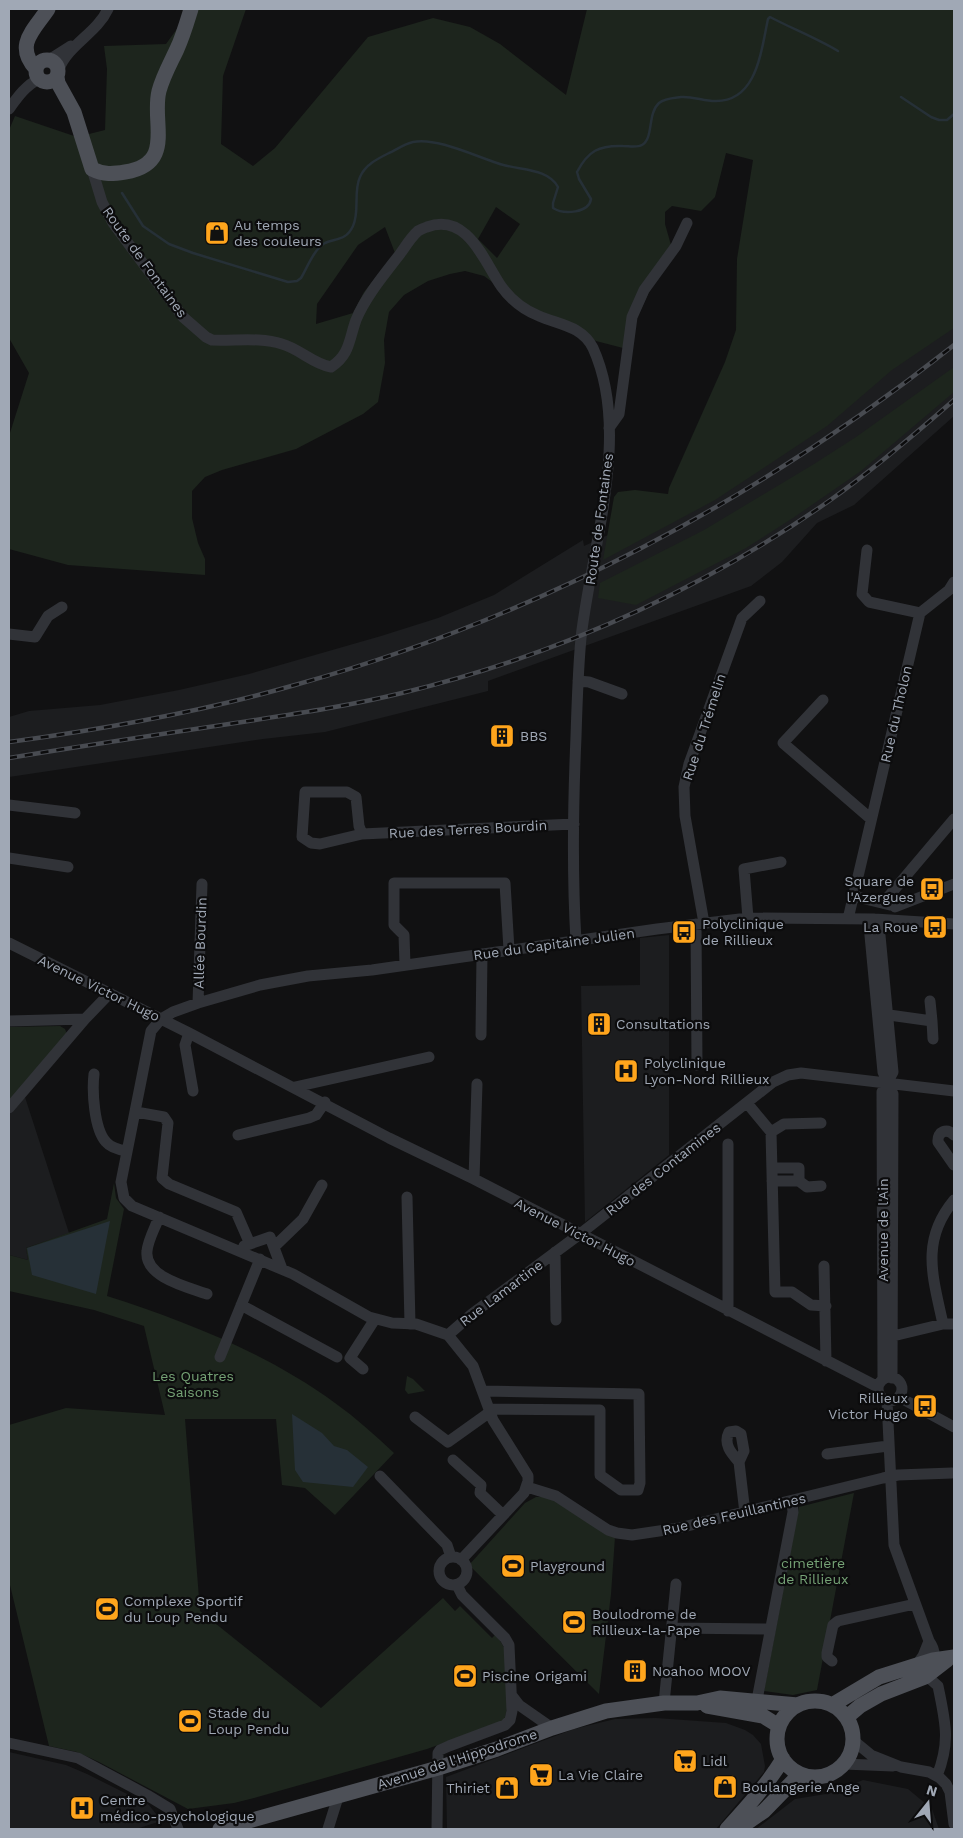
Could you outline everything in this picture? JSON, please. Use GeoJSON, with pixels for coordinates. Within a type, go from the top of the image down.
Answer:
{"type":"FeatureCollection","features":[{"type":"Feature","properties":{"kind":"main road"},"geometry":{"type":"LineString","coordinates":[[48,9],[38,23],[30,41],[30,46],[32,52],[68,100],[77,120],[92,170],[101,174],[132,171],[143,166],[156,151],[160,141],[159,91],[191,9]]}},
{"type":"Feature","properties":{"kind":"main road"},"geometry":{"type":"LineString","coordinates":[[832,1704],[879,1677],[920,1671],[933,1660],[952,1657]]}},
{"type":"Feature","properties":{"kind":"main road"},"geometry":{"type":"LineString","coordinates":[[847,1717],[860,1706],[920,1671],[952,1657]]}},
{"type":"Feature","properties":{"kind":"main road","name":"Avenue de l'Hippodrome"},"geometry":{"type":"LineString","coordinates":[[697,1703],[720,1698],[798,1705]]}},
{"type":"Feature","properties":{"kind":"main road"},"geometry":{"type":"LineString","coordinates":[[809,1701],[821,1701],[832,1704],[847,1717],[852,1728],[854,1741],[851,1753],[844,1764],[835,1772],[824,1776],[812,1777],[800,1774],[790,1768],[783,1759],[777,1742],[779,1726],[784,1717],[798,1705],[809,1701]]}},
{"type":"Feature","properties":{"kind":"main road","name":"Avenue de l'Hippodrome"},"geometry":{"type":"LineString","coordinates":[[220,1829],[338,1797],[438,1764],[497,1749],[552,1728],[606,1711],[664,1703],[697,1703],[762,1716],[779,1726]]}},
{"type":"Feature","properties":{"kind":"main road"},"geometry":{"type":"LineString","coordinates":[[727,1829],[754,1800],[783,1759]]}},
{"type":"Feature","properties":{"kind":"main road"},"geometry":{"type":"LineString","coordinates":[[738,1829],[764,1811],[800,1774]]}},
{"type":"Feature","properties":{"kind":"street"},"geometry":{"type":"LineString","coordinates":[[9,109],[22,93],[99,23],[108,9]]}},
{"type":"Feature","properties":{"kind":"street","name":"Route de Fontaines"},"geometry":{"type":"LineString","coordinates":[[92,170],[102,202],[114,223],[183,317],[212,340],[259,340],[281,343],[299,350],[322,365],[331,367],[340,361],[346,352],[356,319],[369,295],[419,230],[430,225],[445,225],[460,229],[472,238],[502,287],[517,304],[528,311],[576,330],[585,336],[593,348],[601,376],[610,428],[606,488],[581,636],[578,680],[574,824],[576,940]]}},
{"type":"Feature","properties":{"kind":"street"},"geometry":{"type":"LineString","coordinates":[[610,428],[619,414],[632,317],[644,290],[676,246],[686,223]]}},
{"type":"Feature","properties":{"kind":"street"},"geometry":{"type":"LineString","coordinates":[[867,550],[862,594],[869,602],[920,613],[949,590],[954,582]]}},
{"type":"Feature","properties":{"kind":"street","name":"Rue du Trémelin"},"geometry":{"type":"LineString","coordinates":[[697,1065],[700,923],[684,816],[684,786],[689,764],[742,618],[760,601]]}},
{"type":"Feature","properties":{"kind":"street"},"geometry":{"type":"LineString","coordinates":[[9,634],[35,637],[48,616],[62,607]]}},
{"type":"Feature","properties":{"kind":"street","name":"Rue du Tholon"},"geometry":{"type":"LineString","coordinates":[[848,919],[920,613]]}},
{"type":"Feature","properties":{"kind":"street"},"geometry":{"type":"LineString","coordinates":[[578,680],[622,694]]}},
{"type":"Feature","properties":{"kind":"street"},"geometry":{"type":"LineString","coordinates":[[823,700],[783,743],[871,819]]}},
{"type":"Feature","properties":{"kind":"street","name":"Rue des Terres Bourdin"},"geometry":{"type":"LineString","coordinates":[[362,834],[359,826],[356,797],[347,792],[305,792],[302,837],[311,843],[320,844],[362,834],[574,824]]}},
{"type":"Feature","properties":{"kind":"street"},"geometry":{"type":"LineString","coordinates":[[9,805],[75,813]]}},
{"type":"Feature","properties":{"kind":"street"},"geometry":{"type":"LineString","coordinates":[[883,903],[954,819]]}},
{"type":"Feature","properties":{"kind":"street"},"geometry":{"type":"LineString","coordinates":[[9,858],[68,867]]}},
{"type":"Feature","properties":{"kind":"street"},"geometry":{"type":"LineString","coordinates":[[748,918],[744,869],[781,862]]}},
{"type":"Feature","properties":{"kind":"street"},"geometry":{"type":"LineString","coordinates":[[405,965],[404,935],[394,925],[394,883],[505,883],[509,950]]}},
{"type":"Feature","properties":{"kind":"street","name":"Allée Bourdin"},"geometry":{"type":"LineString","coordinates":[[198,1003],[202,884]]}},
{"type":"Feature","properties":{"kind":"street"},"geometry":{"type":"LineString","coordinates":[[853,896],[895,907],[954,884]]}},
{"type":"Feature","properties":{"kind":"street"},"geometry":{"type":"LineString","coordinates":[[895,907],[898,920]]}},
{"type":"Feature","properties":{"kind":"street","name":"Rue du Capitaine Julien"},"geometry":{"type":"LineString","coordinates":[[161,1018],[198,1003],[260,985],[308,976],[405,965],[700,923],[748,918],[874,919],[954,924]]}},
{"type":"Feature","properties":{"kind":"street","name":"Avenue de l'Ain"},"geometry":{"type":"LineString","coordinates":[[874,919],[869,925],[883,1014],[882,1072],[893,1094],[893,1336],[884,1382]]}},
{"type":"Feature","properties":{"kind":"street","name":"Avenue Victor Hugo"},"geometry":{"type":"LineString","coordinates":[[9,943],[161,1018],[325,1102],[390,1138],[474,1179],[826,1361],[884,1382]]}},
{"type":"Feature","properties":{"kind":"street"},"geometry":{"type":"LineString","coordinates":[[481,1035],[482,954]]}},
{"type":"Feature","properties":{"kind":"street"},"geometry":{"type":"LineString","coordinates":[[9,1108],[85,1019],[110,994]]}},
{"type":"Feature","properties":{"kind":"street"},"geometry":{"type":"LineString","coordinates":[[930,1001],[934,1039]]}},
{"type":"Feature","properties":{"kind":"street"},"geometry":{"type":"LineString","coordinates":[[883,1014],[932,1021]]}},
{"type":"Feature","properties":{"kind":"street"},"geometry":{"type":"LineString","coordinates":[[161,1018],[151,1031],[121,1182],[124,1198],[132,1206],[294,1274],[369,1317],[392,1323],[410,1324],[448,1335],[473,1366],[493,1420],[528,1476],[527,1487],[524,1493],[503,1516],[456,1559],[441,1563],[439,1576],[446,1584],[458,1585],[464,1580],[466,1575],[465,1565],[456,1559],[447,1545],[380,1476]]}},
{"type":"Feature","properties":{"kind":"street"},"geometry":{"type":"LineString","coordinates":[[9,1021],[85,1019]]}},
{"type":"Feature","properties":{"kind":"street"},"geometry":{"type":"LineString","coordinates":[[189,1033],[185,1045],[193,1091]]}},
{"type":"Feature","properties":{"kind":"street"},"geometry":{"type":"LineString","coordinates":[[295,1087],[430,1057]]}},
{"type":"Feature","properties":{"kind":"street","name":"Rue des Contamines"},"geometry":{"type":"LineString","coordinates":[[580,1234],[773,1082],[788,1075],[801,1073],[954,1091]]}},
{"type":"Feature","properties":{"kind":"street"},"geometry":{"type":"LineString","coordinates":[[94,1074],[93,1106],[103,1137],[110,1146],[127,1151]]}},
{"type":"Feature","properties":{"kind":"street","name":"Avenue de l'Ain"},"geometry":{"type":"LineString","coordinates":[[884,1382],[882,1092],[888,1082]]}},
{"type":"Feature","properties":{"kind":"street"},"geometry":{"type":"LineString","coordinates":[[474,1179],[477,1084]]}},
{"type":"Feature","properties":{"kind":"street"},"geometry":{"type":"LineString","coordinates":[[238,1135],[309,1118],[316,1115],[325,1102]]}},
{"type":"Feature","properties":{"kind":"street"},"geometry":{"type":"LineString","coordinates":[[747,1103],[772,1132],[775,1292],[792,1292],[811,1305],[826,1306]]}},
{"type":"Feature","properties":{"kind":"street"},"geometry":{"type":"LineString","coordinates":[[136,1112],[164,1117],[168,1123],[162,1178],[169,1184],[236,1212],[250,1244]]}},
{"type":"Feature","properties":{"kind":"street"},"geometry":{"type":"LineString","coordinates":[[772,1132],[784,1124],[821,1123]]}},
{"type":"Feature","properties":{"kind":"street"},"geometry":{"type":"LineString","coordinates":[[954,1135],[949,1130],[945,1130],[940,1132],[937,1138],[938,1142],[950,1151],[954,1165]]}},
{"type":"Feature","properties":{"kind":"street"},"geometry":{"type":"LineString","coordinates":[[728,1144],[728,1310]]}},
{"type":"Feature","properties":{"kind":"street"},"geometry":{"type":"LineString","coordinates":[[772,1168],[798,1168],[799,1181]]}},
{"type":"Feature","properties":{"kind":"street"},"geometry":{"type":"LineString","coordinates":[[772,1181],[799,1181],[806,1186],[821,1186]]}},
{"type":"Feature","properties":{"kind":"street"},"geometry":{"type":"LineString","coordinates":[[274,1247],[304,1219],[322,1184]]}},
{"type":"Feature","properties":{"kind":"street"},"geometry":{"type":"LineString","coordinates":[[407,1197],[410,1324]]}},
{"type":"Feature","properties":{"kind":"street"},"geometry":{"type":"LineString","coordinates":[[893,1336],[949,1324],[931,1267],[931,1256],[938,1226],[954,1200]]}},
{"type":"Feature","properties":{"kind":"street"},"geometry":{"type":"LineString","coordinates":[[159,1218],[147,1250],[147,1261],[152,1270],[164,1278],[207,1294]]}},
{"type":"Feature","properties":{"kind":"street","name":"Rue Lamartine"},"geometry":{"type":"LineString","coordinates":[[448,1335],[472,1314],[580,1234]]}},
{"type":"Feature","properties":{"kind":"street"},"geometry":{"type":"LineString","coordinates":[[238,1250],[270,1237],[282,1269]]}},
{"type":"Feature","properties":{"kind":"street","name":"Rue Lamartine"},"geometry":{"type":"LineString","coordinates":[[555,1252],[556,1320]]}},
{"type":"Feature","properties":{"kind":"street"},"geometry":{"type":"LineString","coordinates":[[220,1357],[260,1259]]}},
{"type":"Feature","properties":{"kind":"street"},"geometry":{"type":"LineString","coordinates":[[824,1266],[826,1361]]}},
{"type":"Feature","properties":{"kind":"street"},"geometry":{"type":"LineString","coordinates":[[241,1305],[337,1358]]}},
{"type":"Feature","properties":{"kind":"street"},"geometry":{"type":"LineString","coordinates":[[363,1369],[350,1358],[375,1319]]}},
{"type":"Feature","properties":{"kind":"street"},"geometry":{"type":"LineString","coordinates":[[887,1401],[895,1400],[899,1397],[902,1392],[901,1384],[884,1382],[879,1394],[887,1401],[894,1544],[928,1641],[934,1648],[933,1660]]}},
{"type":"Feature","properties":{"kind":"street"},"geometry":{"type":"LineString","coordinates":[[483,1391],[640,1394],[640,1483],[638,1490],[621,1490],[600,1475],[601,1394]]}},
{"type":"Feature","properties":{"kind":"street"},"geometry":{"type":"LineString","coordinates":[[899,1397],[954,1428]]}},
{"type":"Feature","properties":{"kind":"street"},"geometry":{"type":"LineString","coordinates":[[415,1417],[448,1442],[490,1411],[600,1410]]}},
{"type":"Feature","properties":{"kind":"street"},"geometry":{"type":"LineString","coordinates":[[827,1454],[888,1446]]}},
{"type":"Feature","properties":{"kind":"street"},"geometry":{"type":"LineString","coordinates":[[453,1460],[481,1485],[480,1493],[503,1516]]}},
{"type":"Feature","properties":{"kind":"street"},"geometry":{"type":"LineString","coordinates":[[739,1462],[744,1513]]}},
{"type":"Feature","properties":{"kind":"street","name":"Rue des Feuillantines"},"geometry":{"type":"LineString","coordinates":[[527,1487],[556,1496],[608,1530],[625,1534],[679,1528],[890,1477],[952,1473]]}},
{"type":"Feature","properties":{"kind":"street"},"geometry":{"type":"LineString","coordinates":[[757,1700],[793,1512],[792,1501]]}},
{"type":"Feature","properties":{"kind":"street"},"geometry":{"type":"LineString","coordinates":[[664,1703],[676,1584]]}},
{"type":"Feature","properties":{"kind":"street"},"geometry":{"type":"LineString","coordinates":[[437,1829],[440,1750],[505,1725],[510,1720],[512,1711],[509,1645],[505,1638],[462,1595],[458,1585]]}},
{"type":"Feature","properties":{"kind":"street"},"geometry":{"type":"LineString","coordinates":[[832,1661],[827,1653],[833,1625],[838,1621],[915,1604]]}},
{"type":"Feature","properties":{"kind":"street"},"geometry":{"type":"LineString","coordinates":[[672,1628],[770,1629]]}},
{"type":"Feature","properties":{"kind":"street"},"geometry":{"type":"LineString","coordinates":[[928,1641],[920,1671],[938,1686],[950,1729],[937,1776]]}},
{"type":"Feature","properties":{"kind":"street"},"geometry":{"type":"LineString","coordinates":[[512,1696],[519,1705],[552,1728]]}},
{"type":"Feature","properties":{"kind":"street"},"geometry":{"type":"LineString","coordinates":[[854,1741],[871,1755],[901,1767]]}},
{"type":"Feature","properties":{"kind":"street"},"geometry":{"type":"LineString","coordinates":[[9,1744],[78,1758],[148,1794],[170,1809],[178,1829]]}},
{"type":"Feature","properties":{"kind":"street"},"geometry":{"type":"LineString","coordinates":[[844,1764],[901,1767],[929,1772],[937,1776],[946,1784],[950,1792],[954,1824]]}},
{"type":"Feature","properties":{"kind":"street"},"geometry":{"type":"LineString","coordinates":[[328,1829],[338,1797]]}},
{"type":"Feature","properties":{"kind":"shaded area"},"geometry":{"type":"Polygon","coordinates":[[[954,313],[954,416],[854,505],[817,523],[782,562],[751,586],[488,681],[488,691],[325,732],[263,739],[9,777],[9,717],[29,711],[100,705],[249,674],[438,618],[494,595],[583,540],[584,546],[698,494],[954,313]]]}},
{"type":"Feature","properties":{"kind":"shaded area","name":"Polyclinique Lyon-Nord Rillieux"},"geometry":{"type":"Polygon","coordinates":[[[669,935],[669,1155],[585,1222],[581,986],[640,985],[640,938],[669,935]]]}},
{"type":"Feature","properties":{"kind":"shaded area"},"geometry":{"type":"Polygon","coordinates":[[[24,1094],[69,1233],[26,1248],[28,1260],[9,1255],[9,1114],[24,1094]]]}},
{"type":"Feature","properties":{"kind":"shaded area"},"geometry":{"type":"Polygon","coordinates":[[[110,1221],[96,1294],[32,1275],[27,1248],[110,1221]]]}},
{"type":"Feature","properties":{"kind":"shaded area"},"geometry":{"type":"Polygon","coordinates":[[[292,1414],[322,1433],[334,1446],[347,1450],[368,1467],[353,1487],[303,1482],[295,1470],[292,1414]]]}},
{"type":"Feature","properties":{"kind":"shaded area"},"geometry":{"type":"Polygon","coordinates":[[[656,1718],[726,1723],[745,1730],[753,1735],[761,1744],[765,1766],[764,1772],[716,1829],[447,1829],[446,1777],[574,1729],[615,1719],[656,1718]]]}},
{"type":"Feature","properties":{"kind":"shaded area"},"geometry":{"type":"Polygon","coordinates":[[[9,1752],[66,1765],[87,1774],[149,1805],[156,1814],[158,1822],[136,1829],[9,1829],[9,1752]]]}},
{"type":"Feature","properties":{"kind":"shaded area"},"geometry":{"type":"Polygon","coordinates":[[[863,1780],[908,1789],[932,1809],[939,1829],[756,1829],[795,1799],[832,1793],[863,1780]]]}},
{"type":"Feature","properties":{"kind":"green space"},"geometry":{"type":"Polygon","coordinates":[[[185,9],[246,9],[223,76],[221,144],[253,166],[275,148],[368,37],[433,18],[470,27],[500,44],[566,95],[587,9],[954,9],[954,328],[892,370],[827,426],[715,500],[603,560],[614,497],[618,492],[635,490],[668,494],[725,362],[736,330],[737,259],[753,160],[726,153],[715,197],[701,211],[672,206],[665,212],[665,224],[671,245],[623,348],[596,341],[515,299],[484,276],[465,271],[428,281],[404,295],[389,312],[384,340],[385,363],[378,402],[363,414],[296,449],[222,470],[205,477],[192,491],[192,518],[198,543],[205,559],[205,575],[68,565],[9,549],[9,436],[29,373],[9,338],[9,130],[15,116],[77,137],[105,130],[107,69],[104,46],[166,44],[179,26],[185,9]],[[496,207],[478,239],[497,258],[520,224],[496,207]],[[385,227],[358,245],[317,304],[316,324],[353,313],[364,292],[395,253],[385,227]]]}},
{"type":"Feature","properties":{"kind":"green space"},"geometry":{"type":"Polygon","coordinates":[[[954,367],[954,392],[861,471],[793,518],[746,548],[636,605],[598,598],[600,583],[704,530],[814,464],[856,437],[954,367]]]}},
{"type":"Feature","properties":{"kind":"green space"},"geometry":{"type":"Polygon","coordinates":[[[60,1026],[65,1029],[67,1034],[9,1103],[9,1027],[60,1026]]]}},
{"type":"Feature","properties":{"kind":"green space","name":"Complexe Sportif du Loup Pendu"},"geometry":{"type":"Polygon","coordinates":[[[114,1183],[116,1198],[124,1209],[107,1296],[167,1316],[226,1340],[282,1369],[343,1409],[394,1453],[335,1515],[305,1488],[282,1485],[276,1419],[185,1419],[200,1611],[321,1708],[443,1598],[455,1611],[460,1606],[492,1638],[496,1634],[505,1649],[508,1705],[504,1721],[427,1749],[254,1798],[234,1803],[188,1809],[77,1752],[49,1746],[9,1581],[9,1425],[66,1408],[165,1415],[144,1326],[94,1310],[9,1291],[9,1255],[28,1260],[26,1248],[107,1219],[114,1183]]]}},
{"type":"Feature","properties":{"kind":"green space"},"geometry":{"type":"Polygon","coordinates":[[[407,1376],[413,1379],[425,1391],[408,1394],[405,1390],[407,1376]]]}},
{"type":"Feature","properties":{"kind":"green space","name":"cimetière de Rillieux"},"geometry":{"type":"Polygon","coordinates":[[[854,1493],[817,1690],[793,1695],[764,1691],[799,1507],[854,1493]]]}},
{"type":"Feature","properties":{"kind":"green space"},"geometry":{"type":"Polygon","coordinates":[[[536,1497],[548,1497],[615,1537],[611,1594],[599,1694],[469,1565],[525,1503],[536,1497]]]}},
{"type":"Feature","properties":{"kind":"waterway"},"geometry":{"type":"LineString","coordinates":[[122,193],[143,226],[169,244],[288,282],[297,281],[301,278],[314,254],[321,246],[344,237],[350,231],[355,220],[358,183],[365,169],[376,160],[406,144],[422,141],[433,142],[505,166],[531,170],[547,176],[558,187],[553,208],[563,212],[581,210],[589,204],[591,199],[577,172],[585,159],[601,148],[615,146],[635,147],[646,142],[653,113],[661,101],[681,97],[715,101],[729,99],[740,93],[755,72],[770,17],[838,51]]}},
{"type":"Feature","properties":{"kind":"waterway"},"geometry":{"type":"LineString","coordinates":[[901,97],[931,117],[939,120],[947,120],[954,114]]}},
{"type":"Feature","properties":{"kind":"railway"},"geometry":{"type":"LineString","coordinates":[[9,742],[153,719],[260,695],[384,658],[472,625],[558,589],[641,548],[723,503],[802,454],[879,401],[954,345]]}},
{"type":"Feature","properties":{"kind":"railway"},"geometry":{"type":"LineString","coordinates":[[9,758],[338,707],[381,698],[459,678],[570,640],[678,592],[780,534],[861,477],[954,400]]}},
{"type":"Feature","properties":{"kind":"place","name":"Au temps des couleurs"},"geometry":{"type":"Point","coordinates":[217,233]}},
{"type":"Feature","properties":{"kind":"place","name":"BBS"},"geometry":{"type":"Point","coordinates":[502,736]}},
{"type":"Feature","properties":{"kind":"place","name":"Square de l'Azergues"},"geometry":{"type":"Point","coordinates":[932,889]}},
{"type":"Feature","properties":{"kind":"place","name":"La Roue"},"geometry":{"type":"Point","coordinates":[935,927]}},
{"type":"Feature","properties":{"kind":"place","name":"Polyclinique de Rillieux"},"geometry":{"type":"Point","coordinates":[684,932]}},
{"type":"Feature","properties":{"kind":"place","name":"Consultations"},"geometry":{"type":"Point","coordinates":[599,1024]}},
{"type":"Feature","properties":{"kind":"place","name":"Polyclinique Lyon-Nord Rillieux"},"geometry":{"type":"Point","coordinates":[626,1071]}},
{"type":"Feature","properties":{"kind":"place","name":"Rillieux Victor Hugo"},"geometry":{"type":"Point","coordinates":[925,1406]}},
{"type":"Feature","properties":{"kind":"place","name":"Playground"},"geometry":{"type":"Point","coordinates":[513,1566]}},
{"type":"Feature","properties":{"kind":"place","name":"Complexe Sportif du Loup Pendu"},"geometry":{"type":"Point","coordinates":[107,1609]}},
{"type":"Feature","properties":{"kind":"place","name":"Boulodrome de Rillieux-la-Pape"},"geometry":{"type":"Point","coordinates":[574,1622]}},
{"type":"Feature","properties":{"kind":"place","name":"Noahoo MOOV"},"geometry":{"type":"Point","coordinates":[635,1671]}},
{"type":"Feature","properties":{"kind":"place","name":"Piscine Origami"},"geometry":{"type":"Point","coordinates":[465,1676]}},
{"type":"Feature","properties":{"kind":"place","name":"Stade du Loup Pendu"},"geometry":{"type":"Point","coordinates":[190,1721]}},
{"type":"Feature","properties":{"kind":"place","name":"Lidl"},"geometry":{"type":"Point","coordinates":[685,1761]}},
{"type":"Feature","properties":{"kind":"place","name":"La Vie Claire"},"geometry":{"type":"Point","coordinates":[541,1775]}},
{"type":"Feature","properties":{"kind":"place","name":"Boulangerie Ange"},"geometry":{"type":"Point","coordinates":[725,1787]}},
{"type":"Feature","properties":{"kind":"place","name":"Thiriet"},"geometry":{"type":"Point","coordinates":[507,1788]}},
{"type":"Feature","properties":{"kind":"place","name":"Centre médico-psychologique"},"geometry":{"type":"Point","coordinates":[82,1808]}},
{"type":"Feature","properties":{"kind":"park label","name":"Les Quatres Saisons"},"geometry":{"type":"Point","coordinates":[193,1384]}}]}
